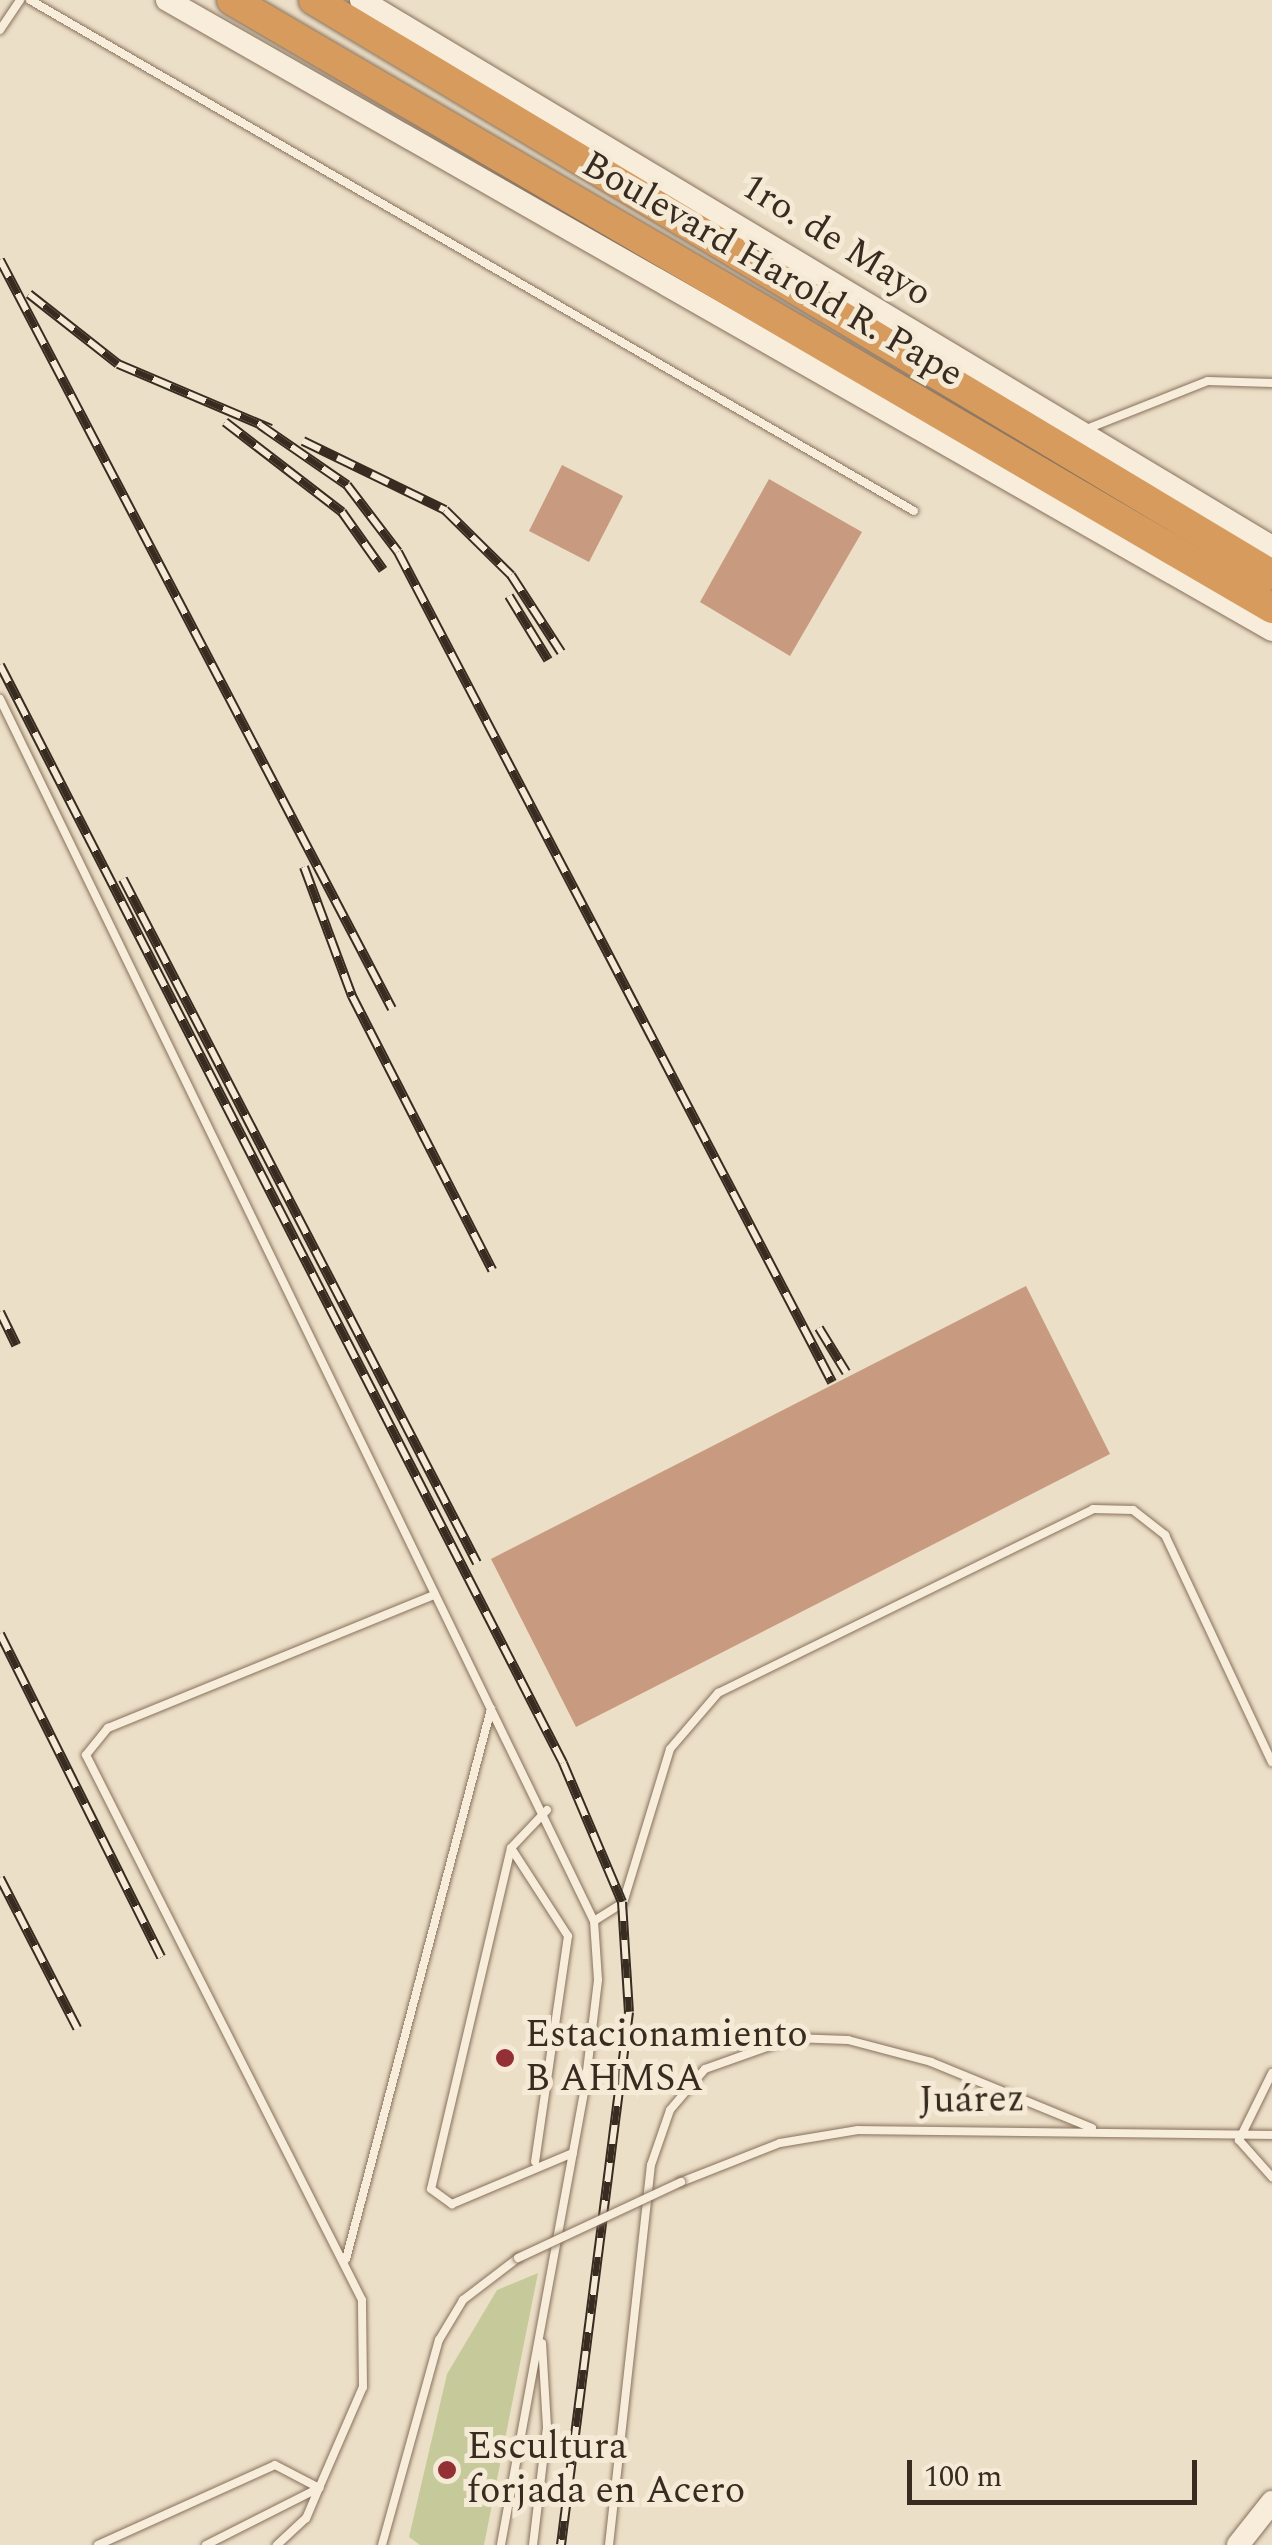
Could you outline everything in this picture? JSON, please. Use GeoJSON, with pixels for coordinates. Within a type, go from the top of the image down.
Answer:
{"type":"FeatureCollection","features":[{"type":"Feature","properties":{"kind":"highway","name":"Boulevard Harold R. Pape"},"geometry":{"type":"LineString","coordinates":[[232,0],[1272,608]]}},
{"type":"Feature","properties":{"kind":"highway","name":"Boulevard Harold R. Pape"},"geometry":{"type":"LineString","coordinates":[[314,0],[650,197],[1272,575]]}},
{"type":"Feature","properties":{"kind":"main road"},"geometry":{"type":"LineString","coordinates":[[168,0],[1272,630]]}},
{"type":"Feature","properties":{"kind":"main road","name":"1ro. de Mayo"},"geometry":{"type":"LineString","coordinates":[[361,0],[1272,546]]}},
{"type":"Feature","properties":{"kind":"main road"},"geometry":{"type":"LineString","coordinates":[[1238,2545],[1272,2502]]}},
{"type":"Feature","properties":{"kind":"lane"},"geometry":{"type":"LineString","coordinates":[[0,30],[20,0]]}},
{"type":"Feature","properties":{"kind":"lane"},"geometry":{"type":"LineString","coordinates":[[30,0],[914,511]]}},
{"type":"Feature","properties":{"kind":"lane"},"geometry":{"type":"LineString","coordinates":[[1080,432],[1208,381],[1272,383]]}},
{"type":"Feature","properties":{"kind":"lane"},"geometry":{"type":"LineString","coordinates":[[0,699],[434,1595],[547,1810],[594,1921],[595,2020],[542,2338],[501,2545]]}},
{"type":"Feature","properties":{"kind":"lane"},"geometry":{"type":"LineString","coordinates":[[594,1921],[623,1903],[670,1749],[718,1693],[1093,1509],[1133,1510],[1164,1536],[1272,1762]]}},
{"type":"Feature","properties":{"kind":"lane"},"geometry":{"type":"LineString","coordinates":[[277,2545],[306,2518],[363,2388],[362,2300],[346,2259],[86,1755],[108,1728],[434,1595]]}},
{"type":"Feature","properties":{"kind":"lane"},"geometry":{"type":"LineString","coordinates":[[346,2259],[491,1709]]}},
{"type":"Feature","properties":{"kind":"lane"},"geometry":{"type":"LineString","coordinates":[[547,1810],[510,1848],[432,2189],[452,2204],[535,2162],[573,2153]]}},
{"type":"Feature","properties":{"kind":"lane"},"geometry":{"type":"LineString","coordinates":[[510,1848],[568,1936],[535,2162]]}},
{"type":"Feature","properties":{"kind":"lane"},"geometry":{"type":"LineString","coordinates":[[609,2545],[651,2165],[670,2110],[706,2069],[792,2038],[848,2040],[931,2062],[1092,2128]]}},
{"type":"Feature","properties":{"kind":"lane"},"geometry":{"type":"LineString","coordinates":[[1272,2073],[1239,2140],[1272,2177]]}},
{"type":"Feature","properties":{"kind":"lane","name":"Juárez"},"geometry":{"type":"LineString","coordinates":[[382,2545],[439,2340],[464,2300],[518,2258],[681,2182],[823,2133],[1092,2128],[1239,2140],[1272,2135]]}},
{"type":"Feature","properties":{"kind":"lane"},"geometry":{"type":"LineString","coordinates":[[533,2545],[547,2427],[542,2338]]}},
{"type":"Feature","properties":{"kind":"lane"},"geometry":{"type":"LineString","coordinates":[[98,2545],[265,2466],[290,2469],[319,2488]]}},
{"type":"Feature","properties":{"kind":"lane"},"geometry":{"type":"LineString","coordinates":[[206,2545],[319,2488]]}},
{"type":"Feature","properties":{"kind":"green space"},"geometry":{"type":"Polygon","coordinates":[[[538,2273],[484,2545],[420,2545],[409,2537],[447,2374],[497,2290],[538,2273]]]}},
{"type":"Feature","properties":{"kind":"building"},"geometry":{"type":"Polygon","coordinates":[[[562,465],[623,496],[589,562],[529,531],[562,465]]]}},
{"type":"Feature","properties":{"kind":"building"},"geometry":{"type":"Polygon","coordinates":[[[769,479],[862,532],[790,656],[700,602],[769,479]]]}},
{"type":"Feature","properties":{"kind":"building"},"geometry":{"type":"Polygon","coordinates":[[[1026,1286],[1110,1454],[576,1727],[491,1559],[1026,1286]]]}},
{"type":"Feature","properties":{"kind":"railway"},"geometry":{"type":"LineString","coordinates":[[0,260],[392,1009]]}},
{"type":"Feature","properties":{"kind":"railway"},"geometry":{"type":"LineString","coordinates":[[29,294],[118,364],[271,429]]}},
{"type":"Feature","properties":{"kind":"railway"},"geometry":{"type":"LineString","coordinates":[[225,422],[342,512],[383,570]]}},
{"type":"Feature","properties":{"kind":"railway"},"geometry":{"type":"LineString","coordinates":[[260,425],[347,485],[398,552],[832,1382]]}},
{"type":"Feature","properties":{"kind":"railway"},"geometry":{"type":"LineString","coordinates":[[303,441],[445,510],[511,575],[561,652]]}},
{"type":"Feature","properties":{"kind":"railway"},"geometry":{"type":"LineString","coordinates":[[509,596],[548,660]]}},
{"type":"Feature","properties":{"kind":"railway"},"geometry":{"type":"LineString","coordinates":[[0,665],[563,1763],[622,1902],[629,2012],[561,2545]]}},
{"type":"Feature","properties":{"kind":"railway"},"geometry":{"type":"LineString","coordinates":[[304,867],[352,996],[492,1270]]}},
{"type":"Feature","properties":{"kind":"railway"},"geometry":{"type":"LineString","coordinates":[[123,879],[477,1563]]}},
{"type":"Feature","properties":{"kind":"railway"},"geometry":{"type":"LineString","coordinates":[[0,1312],[16,1345]]}},
{"type":"Feature","properties":{"kind":"railway"},"geometry":{"type":"LineString","coordinates":[[819,1328],[846,1372]]}},
{"type":"Feature","properties":{"kind":"railway"},"geometry":{"type":"LineString","coordinates":[[0,1634],[161,1957]]}},
{"type":"Feature","properties":{"kind":"railway"},"geometry":{"type":"LineString","coordinates":[[0,1878],[77,2028]]}},
{"type":"Feature","properties":{"kind":"place","name":"Estacionamiento B AHMSA"},"geometry":{"type":"Point","coordinates":[505,2058]}},
{"type":"Feature","properties":{"kind":"place","name":"Escultura forjada en Acero"},"geometry":{"type":"Point","coordinates":[447,2470]}}]}
